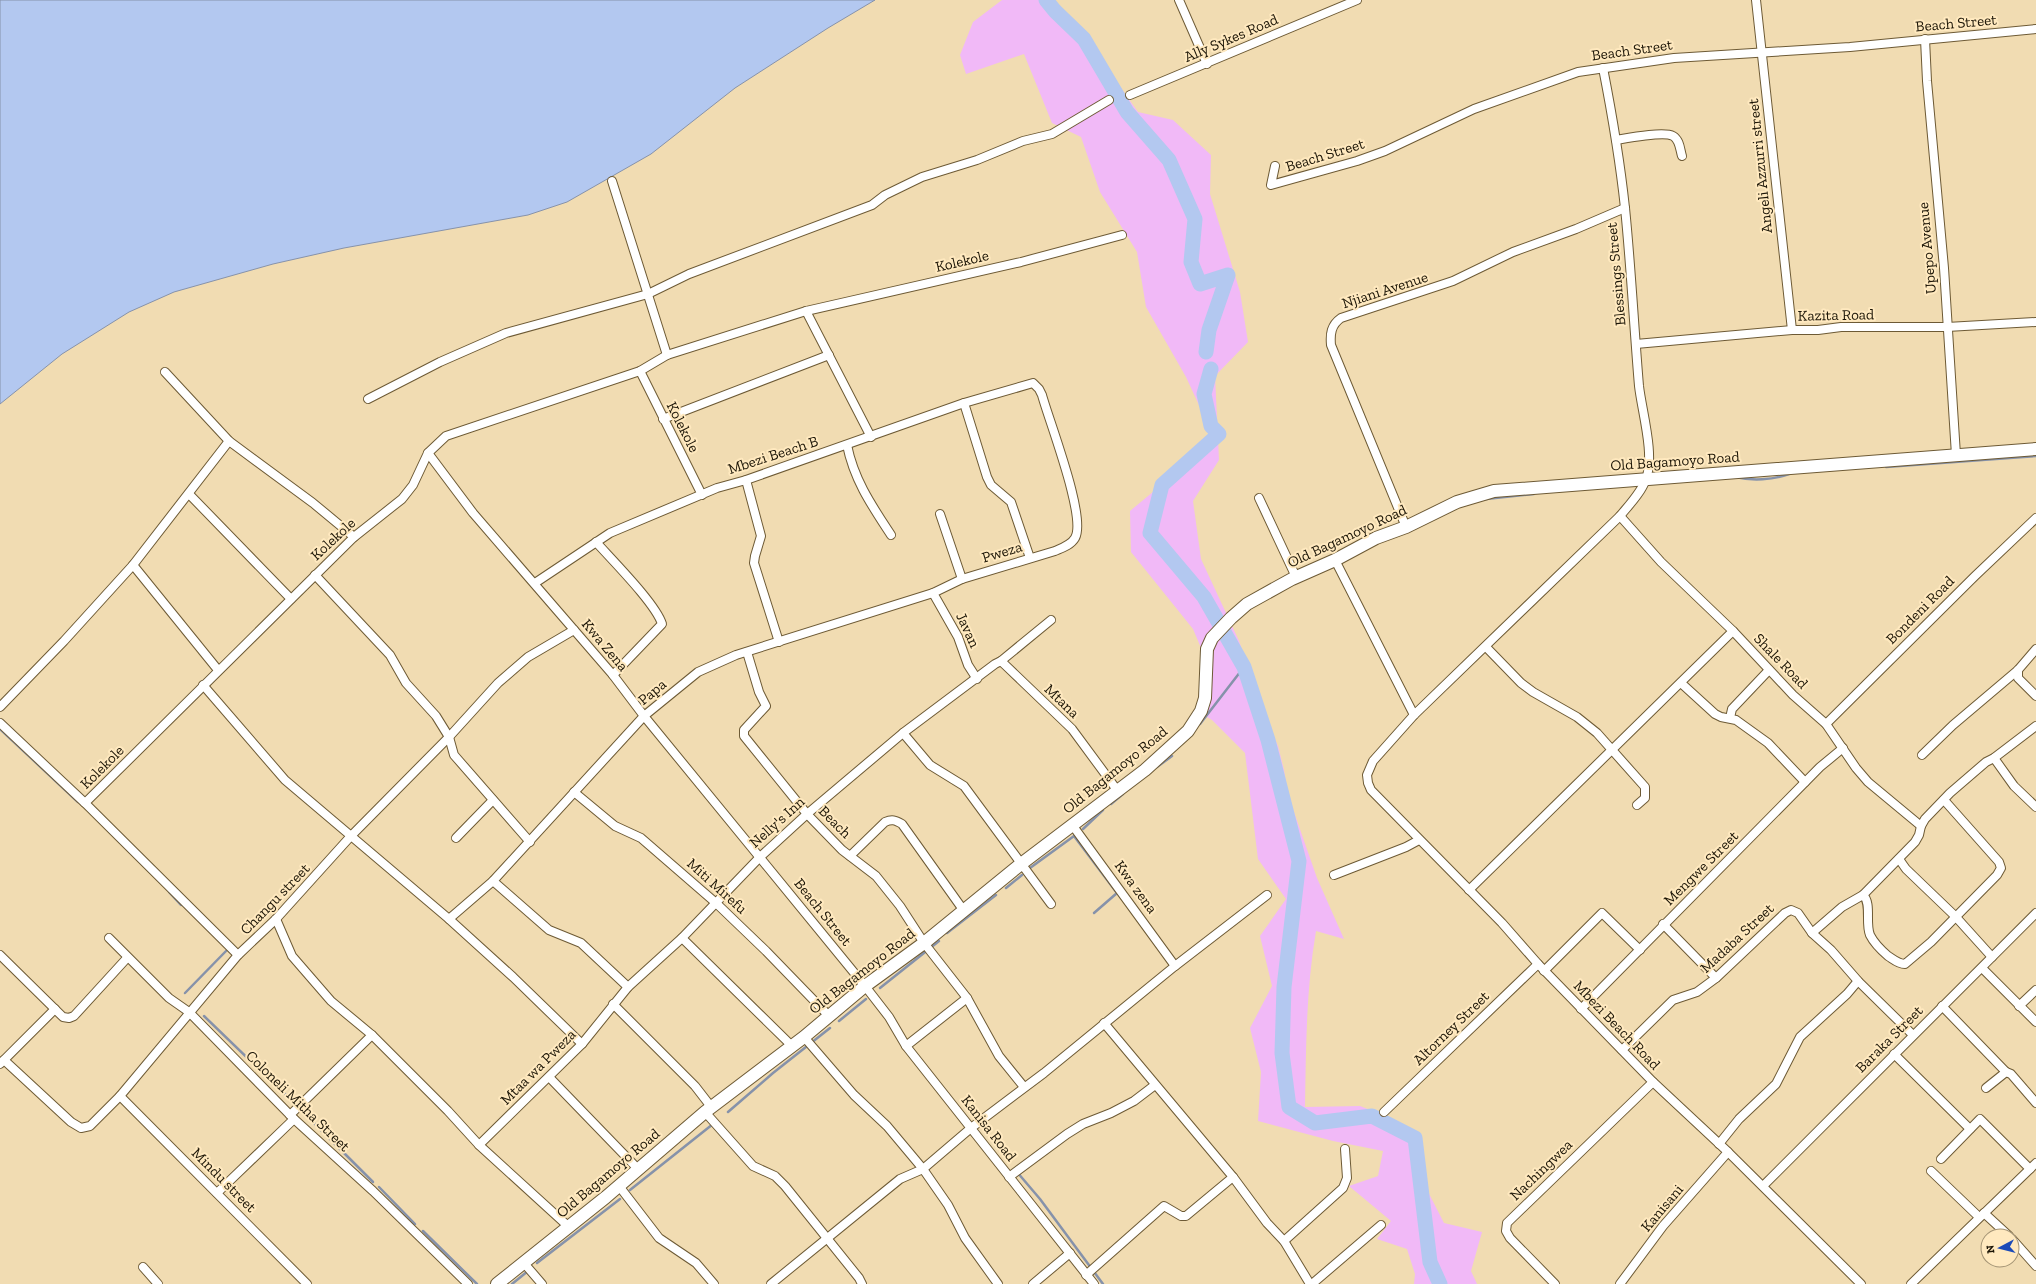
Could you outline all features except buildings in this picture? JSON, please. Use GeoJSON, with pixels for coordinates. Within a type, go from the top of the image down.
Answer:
{"type":"FeatureCollection","features":[{"type":"Feature","properties":{"kind":"main road","name":"Old Bagamoyo Road"},"geometry":{"type":"LineString","coordinates":[[497,1284],[619,1186],[709,1110],[804,1037],[865,986],[924,943],[1021,864],[1145,770],[1188,731],[1201,711],[1205,698],[1207,649],[1212,638],[1247,604],[1296,577],[1335,560],[1376,538],[1406,527],[1457,502],[1494,491],[2036,449]]}},
{"type":"Feature","properties":{"kind":"street"},"geometry":{"type":"LineString","coordinates":[[1179,0],[1207,64]]}},
{"type":"Feature","properties":{"kind":"street","name":"Ally Sykes Road"},"geometry":{"type":"LineString","coordinates":[[1130,95],[1357,0]]}},
{"type":"Feature","properties":{"kind":"street","name":"Angeli Azzurri street"},"geometry":{"type":"LineString","coordinates":[[1756,0],[1792,330]]}},
{"type":"Feature","properties":{"kind":"street","name":"Beach Street"},"geometry":{"type":"LineString","coordinates":[[1275,166],[1271,185],[1364,158],[1420,136],[1474,110],[1578,72],[1674,58],[1762,51],[1850,47],[2036,29]]}},
{"type":"Feature","properties":{"kind":"street","name":"Upepo Avenue"},"geometry":{"type":"LineString","coordinates":[[1925,39],[1927,81],[1944,268],[1956,455]]}},
{"type":"Feature","properties":{"kind":"street","name":"Blessings Street"},"geometry":{"type":"LineString","coordinates":[[1603,68],[1616,140],[1625,208],[1636,344],[1648,457],[1646,479]]}},
{"type":"Feature","properties":{"kind":"street"},"geometry":{"type":"LineString","coordinates":[[368,399],[440,362],[506,333],[648,294],[689,274],[872,205],[885,196],[922,177],[977,160],[1023,141],[1052,134],[1109,100]]}},
{"type":"Feature","properties":{"kind":"street"},"geometry":{"type":"LineString","coordinates":[[1616,140],[1665,135],[1673,136],[1678,141],[1682,156]]}},
{"type":"Feature","properties":{"kind":"street"},"geometry":{"type":"LineString","coordinates":[[612,181],[667,355]]}},
{"type":"Feature","properties":{"kind":"street","name":"Njiani Avenue"},"geometry":{"type":"LineString","coordinates":[[1406,527],[1331,345],[1331,333],[1335,322],[1341,318],[1453,281],[1513,252],[1570,231],[1625,208]]}},
{"type":"Feature","properties":{"kind":"street","name":"Kolekole"},"geometry":{"type":"LineString","coordinates":[[85,803],[354,537],[402,499],[413,485],[428,453],[446,436],[640,372],[667,355],[806,311],[1007,265],[1122,235]]}},
{"type":"Feature","properties":{"kind":"street"},"geometry":{"type":"LineString","coordinates":[[806,311],[871,437]]}},
{"type":"Feature","properties":{"kind":"street","name":"Kazita Road"},"geometry":{"type":"LineString","coordinates":[[1636,344],[1841,327],[1947,328],[2036,322]]}},
{"type":"Feature","properties":{"kind":"street"},"geometry":{"type":"LineString","coordinates":[[663,419],[829,356]]}},
{"type":"Feature","properties":{"kind":"street"},"geometry":{"type":"LineString","coordinates":[[165,372],[229,441],[318,507],[354,537]]}},
{"type":"Feature","properties":{"kind":"street","name":"Kolekole"},"geometry":{"type":"LineString","coordinates":[[640,372],[702,495]]}},
{"type":"Feature","properties":{"kind":"street","name":"Mbezi Beach B"},"geometry":{"type":"LineString","coordinates":[[534,582],[610,533],[642,518],[717,488],[746,480],[964,404],[1033,383]]}},
{"type":"Feature","properties":{"kind":"street","name":"Pweza"},"geometry":{"type":"LineString","coordinates":[[779,642],[806,632],[934,593],[962,579],[1068,545],[1076,537],[1078,527],[1076,506],[1042,395],[1033,383]]}},
{"type":"Feature","properties":{"kind":"street"},"geometry":{"type":"LineString","coordinates":[[964,404],[987,477],[991,484],[1010,502],[1030,558]]}},
{"type":"Feature","properties":{"kind":"street"},"geometry":{"type":"LineString","coordinates":[[0,706],[64,641],[133,565],[229,441]]}},
{"type":"Feature","properties":{"kind":"street"},"geometry":{"type":"LineString","coordinates":[[847,445],[853,470],[864,495],[891,535]]}},
{"type":"Feature","properties":{"kind":"street","name":"Kwa Zena"},"geometry":{"type":"LineString","coordinates":[[428,453],[473,513],[613,675],[644,716],[760,856]]}},
{"type":"Feature","properties":{"kind":"street"},"geometry":{"type":"LineString","coordinates":[[1335,560],[1414,715],[1620,516],[1638,494],[1646,479]]}},
{"type":"Feature","properties":{"kind":"street"},"geometry":{"type":"LineString","coordinates":[[746,480],[761,536],[754,556],[754,563],[779,642]]}},
{"type":"Feature","properties":{"kind":"street"},"geometry":{"type":"LineString","coordinates":[[189,494],[291,599]]}},
{"type":"Feature","properties":{"kind":"street"},"geometry":{"type":"LineString","coordinates":[[1259,498],[1296,577]]}},
{"type":"Feature","properties":{"kind":"street"},"geometry":{"type":"LineString","coordinates":[[940,514],[962,579]]}},
{"type":"Feature","properties":{"kind":"street","name":"Shale Road"},"geometry":{"type":"LineString","coordinates":[[1620,516],[1661,562],[1733,630],[1793,695],[1826,724],[1856,768],[1868,782],[1921,826]]}},
{"type":"Feature","properties":{"kind":"street","name":"Bondeni Road"},"geometry":{"type":"LineString","coordinates":[[1826,724],[1948,602],[2036,518]]}},
{"type":"Feature","properties":{"kind":"street"},"geometry":{"type":"LineString","coordinates":[[596,542],[642,594],[662,624],[613,675]]}},
{"type":"Feature","properties":{"kind":"street"},"geometry":{"type":"LineString","coordinates":[[133,565],[218,670]]}},
{"type":"Feature","properties":{"kind":"street"},"geometry":{"type":"LineString","coordinates":[[315,576],[390,654],[406,682],[436,716],[449,737],[454,755],[530,842]]}},
{"type":"Feature","properties":{"kind":"street","name":"Javan"},"geometry":{"type":"LineString","coordinates":[[934,593],[958,637],[968,665],[977,679]]}},
{"type":"Feature","properties":{"kind":"street"},"geometry":{"type":"LineString","coordinates":[[977,679],[1051,620]]}},
{"type":"Feature","properties":{"kind":"street","name":"Changu street"},"geometry":{"type":"LineString","coordinates":[[2,1062],[71,1122],[81,1128],[90,1126],[120,1096],[238,955],[276,919],[350,837],[449,737],[498,683],[528,657],[574,630]]}},
{"type":"Feature","properties":{"kind":"street"},"geometry":{"type":"LineString","coordinates":[[1469,890],[1681,683],[1733,630]]}},
{"type":"Feature","properties":{"kind":"street","name":"Papa"},"geometry":{"type":"LineString","coordinates":[[449,919],[493,881],[644,716],[698,672],[747,652],[779,642]]}},
{"type":"Feature","properties":{"kind":"street"},"geometry":{"type":"LineString","coordinates":[[1486,647],[1521,683],[1533,692],[1582,721],[1597,733],[1645,787],[1645,798],[1637,805]]}},
{"type":"Feature","properties":{"kind":"street"},"geometry":{"type":"LineString","coordinates":[[1922,756],[1953,725],[2018,670],[2022,662],[2036,649]]}},
{"type":"Feature","properties":{"kind":"street","name":"Beach"},"geometry":{"type":"LineString","coordinates":[[747,652],[759,692],[766,706],[744,730],[744,736],[807,814],[850,856],[876,876],[900,906],[924,943],[967,998],[999,1056],[1024,1086]]}},
{"type":"Feature","properties":{"kind":"street","name":"Mtana"},"geometry":{"type":"LineString","coordinates":[[1001,661],[1072,729],[1118,790]]}},
{"type":"Feature","properties":{"kind":"street"},"geometry":{"type":"LineString","coordinates":[[1730,718],[1732,709],[1769,670]]}},
{"type":"Feature","properties":{"kind":"street"},"geometry":{"type":"LineString","coordinates":[[2018,670],[2018,678],[2036,696]]}},
{"type":"Feature","properties":{"kind":"street","name":"Nelly's Inn"},"geometry":{"type":"LineString","coordinates":[[613,1004],[682,938],[760,856],[807,814],[903,733],[977,679]]}},
{"type":"Feature","properties":{"kind":"street"},"geometry":{"type":"LineString","coordinates":[[1681,683],[1715,714],[1721,717],[1736,720],[1768,743],[1805,782]]}},
{"type":"Feature","properties":{"kind":"street"},"geometry":{"type":"LineString","coordinates":[[204,685],[285,780],[350,837],[449,919],[513,977],[582,1044]]}},
{"type":"Feature","properties":{"kind":"street","name":"Mbezi Beach Road"},"geometry":{"type":"LineString","coordinates":[[1414,715],[1373,760],[1367,775],[1371,790],[1502,923],[1538,964],[1653,1082],[1728,1152],[1861,1284]]}},
{"type":"Feature","properties":{"kind":"street"},"geometry":{"type":"LineString","coordinates":[[0,723],[85,803],[238,955]]}},
{"type":"Feature","properties":{"kind":"street"},"geometry":{"type":"LineString","coordinates":[[1812,933],[1842,907],[1863,895],[1899,859],[1915,842],[1919,835],[1921,826],[1944,800],[1975,770],[1994,758],[2036,726]]}},
{"type":"Feature","properties":{"kind":"street"},"geometry":{"type":"LineString","coordinates":[[903,733],[930,765],[964,786],[1051,904]]}},
{"type":"Feature","properties":{"kind":"street","name":"Mengwe Street"},"geometry":{"type":"LineString","coordinates":[[1582,1009],[1805,782],[1843,748]]}},
{"type":"Feature","properties":{"kind":"street"},"geometry":{"type":"LineString","coordinates":[[1994,758],[2014,786],[2036,807]]}},
{"type":"Feature","properties":{"kind":"street","name":"Miti Mirefu"},"geometry":{"type":"LineString","coordinates":[[574,792],[615,826],[642,838],[716,903],[766,951],[829,1016]]}},
{"type":"Feature","properties":{"kind":"street"},"geometry":{"type":"LineString","coordinates":[[456,838],[493,800]]}},
{"type":"Feature","properties":{"kind":"street"},"geometry":{"type":"LineString","coordinates":[[1863,895],[1867,900],[1868,927],[1873,941],[1881,950],[1902,964],[1907,963],[1930,942],[1997,874],[2001,868],[1999,862],[1944,800]]}},
{"type":"Feature","properties":{"kind":"street"},"geometry":{"type":"LineString","coordinates":[[850,856],[885,822],[896,820],[902,824],[964,911]]}},
{"type":"Feature","properties":{"kind":"street","name":"Kwa zena"},"geometry":{"type":"LineString","coordinates":[[1073,826],[1175,966]]}},
{"type":"Feature","properties":{"kind":"street"},"geometry":{"type":"LineString","coordinates":[[1334,875],[1406,847],[1419,840]]}},
{"type":"Feature","properties":{"kind":"street","name":"Beach Street"},"geometry":{"type":"LineString","coordinates":[[760,856],[865,986]]}},
{"type":"Feature","properties":{"kind":"street"},"geometry":{"type":"LineString","coordinates":[[1899,859],[1906,869],[1955,916],[1992,957]]}},
{"type":"Feature","properties":{"kind":"street"},"geometry":{"type":"LineString","coordinates":[[493,881],[549,930],[581,943],[628,988]]}},
{"type":"Feature","properties":{"kind":"street"},"geometry":{"type":"LineString","coordinates":[[771,1284],[827,1237],[900,1180],[923,1169],[971,1128],[1104,1022],[1267,896]]}},
{"type":"Feature","properties":{"kind":"street","name":"Madaba Street"},"geometry":{"type":"LineString","coordinates":[[1622,1050],[1673,1000],[1697,992],[1716,978],[1788,911],[1798,912],[1812,933],[1831,950],[1858,981],[1913,1035]]}},
{"type":"Feature","properties":{"kind":"street"},"geometry":{"type":"LineString","coordinates":[[1544,970],[1602,913],[1640,950]]}},
{"type":"Feature","properties":{"kind":"street","name":"Baraka Street"},"geometry":{"type":"LineString","coordinates":[[1763,1186],[2036,913]]}},
{"type":"Feature","properties":{"kind":"street"},"geometry":{"type":"LineString","coordinates":[[276,919],[292,956],[331,1001],[372,1035],[448,1111],[478,1145],[569,1226]]}},
{"type":"Feature","properties":{"kind":"street"},"geometry":{"type":"LineString","coordinates":[[1664,924],[1716,978]]}},
{"type":"Feature","properties":{"kind":"street","name":"Coloneli Mitha Street"},"geometry":{"type":"LineString","coordinates":[[109,938],[169,998],[189,1012],[292,1117],[373,1191],[468,1284]]}},
{"type":"Feature","properties":{"kind":"street"},"geometry":{"type":"LineString","coordinates":[[682,938],[792,1046]]}},
{"type":"Feature","properties":{"kind":"street"},"geometry":{"type":"LineString","coordinates":[[2,960],[63,1017],[68,1018],[74,1016],[128,958]]}},
{"type":"Feature","properties":{"kind":"street","name":"Altorney Street"},"geometry":{"type":"LineString","coordinates":[[1384,1112],[1538,964]]}},
{"type":"Feature","properties":{"kind":"street"},"geometry":{"type":"LineString","coordinates":[[1982,968],[2036,1022]]}},
{"type":"Feature","properties":{"kind":"street"},"geometry":{"type":"LineString","coordinates":[[1719,1144],[1740,1119],[1776,1084],[1800,1037],[1847,994],[1858,981]]}},
{"type":"Feature","properties":{"kind":"street","name":"Kanisa Road"},"geometry":{"type":"LineString","coordinates":[[865,986],[889,1017],[906,1046],[1094,1284]]}},
{"type":"Feature","properties":{"kind":"street"},"geometry":{"type":"LineString","coordinates":[[2019,1006],[2036,990]]}},
{"type":"Feature","properties":{"kind":"street"},"geometry":{"type":"LineString","coordinates":[[906,1046],[967,998]]}},
{"type":"Feature","properties":{"kind":"street"},"geometry":{"type":"LineString","coordinates":[[613,1004],[695,1086],[709,1110],[753,1166],[775,1176],[786,1186],[862,1284]]}},
{"type":"Feature","properties":{"kind":"street","name":"Mtaa wa Pweza"},"geometry":{"type":"LineString","coordinates":[[478,1145],[550,1077],[582,1044],[613,1004]]}},
{"type":"Feature","properties":{"kind":"street"},"geometry":{"type":"LineString","coordinates":[[1942,1006],[2006,1072],[2011,1074],[2036,1103]]}},
{"type":"Feature","properties":{"kind":"street"},"geometry":{"type":"LineString","coordinates":[[2,1062],[55,1009]]}},
{"type":"Feature","properties":{"kind":"street"},"geometry":{"type":"LineString","coordinates":[[1104,1022],[1233,1178],[1267,1223],[1284,1241],[1311,1284],[1381,1225]]}},
{"type":"Feature","properties":{"kind":"street"},"geometry":{"type":"LineString","coordinates":[[217,1193],[372,1035]]}},
{"type":"Feature","properties":{"kind":"street"},"geometry":{"type":"LineString","coordinates":[[804,1037],[854,1094],[887,1126],[923,1169],[948,1205],[965,1238],[998,1284]]}},
{"type":"Feature","properties":{"kind":"street"},"geometry":{"type":"LineString","coordinates":[[1894,1054],[1970,1129]]}},
{"type":"Feature","properties":{"kind":"street"},"geometry":{"type":"LineString","coordinates":[[1986,1088],[2006,1072]]}},
{"type":"Feature","properties":{"kind":"street"},"geometry":{"type":"LineString","coordinates":[[550,1077],[638,1169]]}},
{"type":"Feature","properties":{"kind":"street","name":"Nachingwea"},"geometry":{"type":"LineString","coordinates":[[1555,1284],[1510,1238],[1506,1231],[1507,1223],[1653,1082]]}},
{"type":"Feature","properties":{"kind":"street"},"geometry":{"type":"LineString","coordinates":[[1009,1177],[1067,1134],[1083,1124],[1111,1113],[1134,1101],[1155,1085]]}},
{"type":"Feature","properties":{"kind":"street","name":"Mindu street"},"geometry":{"type":"LineString","coordinates":[[120,1096],[307,1284]]}},
{"type":"Feature","properties":{"kind":"street"},"geometry":{"type":"LineString","coordinates":[[1911,1284],[2033,1166],[1982,1119],[1978,1120],[1941,1159]]}},
{"type":"Feature","properties":{"kind":"street"},"geometry":{"type":"LineString","coordinates":[[1284,1241],[1343,1188],[1347,1178],[1346,1148]]}},
{"type":"Feature","properties":{"kind":"street","name":"Kanisani"},"geometry":{"type":"LineString","coordinates":[[1620,1284],[1663,1226],[1728,1152]]}},
{"type":"Feature","properties":{"kind":"street"},"geometry":{"type":"LineString","coordinates":[[1931,1171],[1981,1215],[1998,1228]]}},
{"type":"Feature","properties":{"kind":"street"},"geometry":{"type":"LineString","coordinates":[[1086,1274],[1164,1206],[1181,1216],[1186,1216],[1233,1178]]}},
{"type":"Feature","properties":{"kind":"street"},"geometry":{"type":"LineString","coordinates":[[619,1186],[659,1238],[696,1263],[714,1284]]}},
{"type":"Feature","properties":{"kind":"street"},"geometry":{"type":"LineString","coordinates":[[2020,1248],[2036,1266]]}},
{"type":"Feature","properties":{"kind":"street"},"geometry":{"type":"LineString","coordinates":[[1033,1284],[1070,1253]]}},
{"type":"Feature","properties":{"kind":"street"},"geometry":{"type":"LineString","coordinates":[[523,1262],[542,1284]]}},
{"type":"Feature","properties":{"kind":"street"},"geometry":{"type":"LineString","coordinates":[[143,1267],[158,1284]]}},
{"type":"Feature","properties":{"kind":"shaded area"},"geometry":{"type":"Polygon","coordinates":[[[1002,0],[1051,0],[1083,35],[1138,112],[1173,120],[1211,155],[1210,194],[1240,292],[1248,342],[1215,376],[1219,460],[1193,501],[1201,559],[1239,641],[1267,722],[1278,746],[1288,795],[1317,878],[1344,939],[1316,931],[1308,997],[1305,1107],[1360,1106],[1393,1119],[1416,1134],[1421,1178],[1444,1223],[1482,1232],[1471,1271],[1477,1284],[1414,1284],[1415,1274],[1407,1249],[1377,1239],[1391,1221],[1349,1186],[1378,1176],[1383,1151],[1333,1141],[1258,1121],[1261,1072],[1250,1028],[1272,986],[1260,936],[1286,899],[1258,859],[1245,753],[1212,720],[1200,713],[1207,662],[1193,629],[1131,552],[1130,511],[1213,442],[1216,433],[1204,416],[1186,377],[1146,307],[1137,252],[1100,192],[1081,137],[1052,123],[1024,54],[966,74],[960,55],[973,22],[1002,0]]]}},
{"type":"Feature","properties":{"kind":"water"},"geometry":{"type":"Polygon","coordinates":[[[0,0],[875,0],[828,28],[735,88],[651,154],[567,202],[528,215],[344,248],[273,264],[174,292],[129,312],[62,354],[0,404],[0,0]]]}},
{"type":"Feature","properties":{"kind":"waterway"},"geometry":{"type":"LineString","coordinates":[[1046,0],[1055,11],[1084,39],[1127,112],[1169,160],[1195,219],[1191,262],[1200,284],[1228,275],[1209,330],[1206,352]]}},
{"type":"Feature","properties":{"kind":"waterway"},"geometry":{"type":"LineString","coordinates":[[1211,369],[1204,394],[1211,426],[1219,434],[1162,485],[1150,533],[1204,597],[1244,667],[1268,740],[1299,861],[1284,987],[1282,1053],[1289,1107],[1315,1123],[1372,1116],[1415,1138],[1430,1262],[1440,1284]]}},
{"type":"Feature","properties":{"kind":"waterway"},"geometry":{"type":"LineString","coordinates":[[1886,467],[2036,456]]}},
{"type":"Feature","properties":{"kind":"waterway"},"geometry":{"type":"LineString","coordinates":[[1735,477],[1762,479],[1776,478],[1789,474]]}},
{"type":"Feature","properties":{"kind":"waterway"},"geometry":{"type":"LineString","coordinates":[[1486,499],[1534,494]]}},
{"type":"Feature","properties":{"kind":"waterway"},"geometry":{"type":"LineString","coordinates":[[1200,724],[1244,667]]}},
{"type":"Feature","properties":{"kind":"waterway"},"geometry":{"type":"LineString","coordinates":[[0,729],[78,802]]}},
{"type":"Feature","properties":{"kind":"waterway"},"geometry":{"type":"LineString","coordinates":[[1157,767],[1172,756]]}},
{"type":"Feature","properties":{"kind":"waterway"},"geometry":{"type":"LineString","coordinates":[[1111,804],[1123,794]]}},
{"type":"Feature","properties":{"kind":"waterway"},"geometry":{"type":"LineString","coordinates":[[1083,829],[1103,810]]}},
{"type":"Feature","properties":{"kind":"waterway"},"geometry":{"type":"LineString","coordinates":[[1030,868],[1074,836],[1117,893],[1094,913]]}},
{"type":"Feature","properties":{"kind":"waterway"},"geometry":{"type":"LineString","coordinates":[[1006,888],[1022,875]]}},
{"type":"Feature","properties":{"kind":"waterway"},"geometry":{"type":"LineString","coordinates":[[169,892],[181,905]]}},
{"type":"Feature","properties":{"kind":"waterway"},"geometry":{"type":"LineString","coordinates":[[947,933],[996,895]]}},
{"type":"Feature","properties":{"kind":"waterway"},"geometry":{"type":"LineString","coordinates":[[880,988],[939,941]]}},
{"type":"Feature","properties":{"kind":"waterway"},"geometry":{"type":"LineString","coordinates":[[185,993],[228,949]]}},
{"type":"Feature","properties":{"kind":"waterway"},"geometry":{"type":"LineString","coordinates":[[839,1021],[866,999]]}},
{"type":"Feature","properties":{"kind":"waterway"},"geometry":{"type":"LineString","coordinates":[[204,1016],[290,1099]]}},
{"type":"Feature","properties":{"kind":"waterway"},"geometry":{"type":"LineString","coordinates":[[728,1112],[773,1073],[830,1028]]}},
{"type":"Feature","properties":{"kind":"waterway"},"geometry":{"type":"LineString","coordinates":[[300,1109],[373,1182]]}},
{"type":"Feature","properties":{"kind":"waterway"},"geometry":{"type":"LineString","coordinates":[[630,1190],[713,1124]]}},
{"type":"Feature","properties":{"kind":"waterway"},"geometry":{"type":"LineString","coordinates":[[1017,1172],[1040,1199],[1103,1284]]}},
{"type":"Feature","properties":{"kind":"waterway"},"geometry":{"type":"LineString","coordinates":[[379,1187],[415,1224]]}},
{"type":"Feature","properties":{"kind":"waterway"},"geometry":{"type":"LineString","coordinates":[[537,1263],[620,1199]]}},
{"type":"Feature","properties":{"kind":"waterway"},"geometry":{"type":"LineString","coordinates":[[423,1231],[477,1284]]}},
{"type":"Feature","properties":{"kind":"waterway"},"geometry":{"type":"LineString","coordinates":[[512,1284],[528,1271]]}}]}
